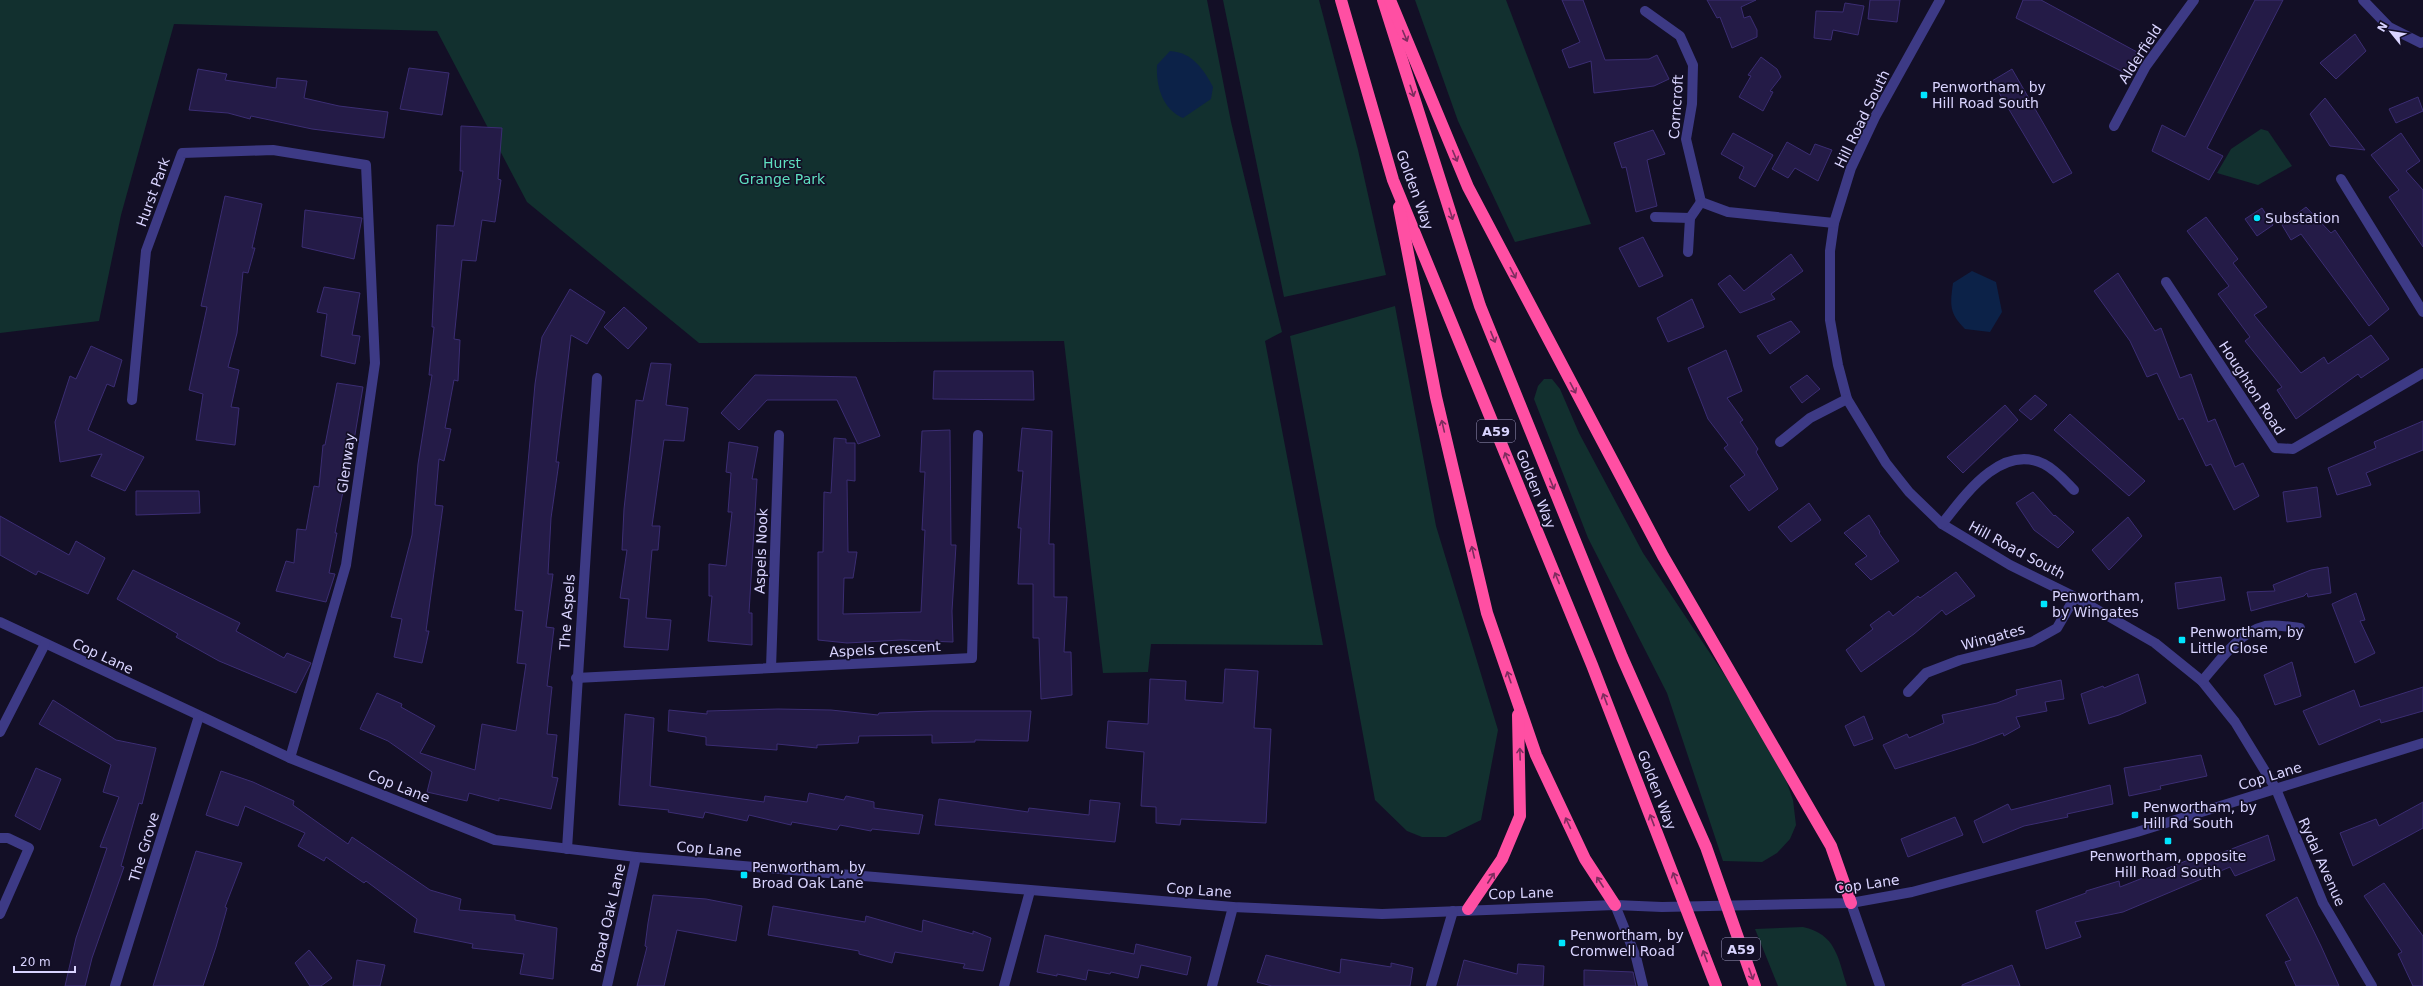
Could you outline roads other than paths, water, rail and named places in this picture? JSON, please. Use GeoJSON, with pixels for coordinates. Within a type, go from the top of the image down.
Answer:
{"type":"FeatureCollection","features":[{"type":"Feature","properties":{"kind":"highway","name":"Golden Way"},"geometry":{"type":"LineString","coordinates":[[1342,0],[1393,180],[1592,665],[1716,986]]}},
{"type":"Feature","properties":{"kind":"highway","name":"Golden Way"},"geometry":{"type":"LineString","coordinates":[[1383,0],[1480,306],[1622,657],[1706,847],[1755,986]]}},
{"type":"Feature","properties":{"kind":"highway"},"geometry":{"type":"LineString","coordinates":[[1390,0],[1468,187],[1663,556],[1831,846],[1851,903]]}},
{"type":"Feature","properties":{"kind":"highway"},"geometry":{"type":"LineString","coordinates":[[1393,180],[1436,397],[1487,613],[1536,755],[1584,859],[1615,904]]}},
{"type":"Feature","properties":{"kind":"highway"},"geometry":{"type":"LineString","coordinates":[[1468,909],[1502,859],[1520,816],[1518,702]]}},
{"type":"Feature","properties":{"kind":"street","name":"Hill Road South"},"geometry":{"type":"LineString","coordinates":[[1940,0],[1875,117],[1851,168],[1834,224],[1830,251],[1830,320],[1838,365],[1847,399],[1886,464],[1909,492],[1942,524],[2010,565],[2075,597],[2155,643],[2202,681],[2235,722],[2276,789]]}},
{"type":"Feature","properties":{"kind":"street","name":"Alderfield"},"geometry":{"type":"LineString","coordinates":[[2114,126],[2146,66],[2194,0]]}},
{"type":"Feature","properties":{"kind":"street"},"geometry":{"type":"LineString","coordinates":[[2363,0],[2389,27],[2421,43],[2423,42]]}},
{"type":"Feature","properties":{"kind":"street","name":"Corncroft"},"geometry":{"type":"LineString","coordinates":[[1645,11],[1680,36],[1693,65],[1692,104],[1686,139],[1701,202]]}},
{"type":"Feature","properties":{"kind":"street","name":"Hurst Park"},"geometry":{"type":"LineString","coordinates":[[132,400],[146,251],[182,153],[273,150],[366,165]]}},
{"type":"Feature","properties":{"kind":"street","name":"Glenway"},"geometry":{"type":"LineString","coordinates":[[290,758],[346,566],[375,363],[366,165]]}},
{"type":"Feature","properties":{"kind":"street"},"geometry":{"type":"LineString","coordinates":[[2341,179],[2423,312]]}},
{"type":"Feature","properties":{"kind":"street"},"geometry":{"type":"LineString","coordinates":[[1688,252],[1690,218],[1701,202],[1728,212],[1834,224]]}},
{"type":"Feature","properties":{"kind":"street"},"geometry":{"type":"LineString","coordinates":[[1655,217],[1690,218]]}},
{"type":"Feature","properties":{"kind":"street","name":"Houghton Road"},"geometry":{"type":"LineString","coordinates":[[2166,282],[2275,448],[2292,449],[2423,373]]}},
{"type":"Feature","properties":{"kind":"street","name":"The Aspels"},"geometry":{"type":"LineString","coordinates":[[566,848],[576,678],[597,378]]}},
{"type":"Feature","properties":{"kind":"street"},"geometry":{"type":"LineString","coordinates":[[1780,442],[1810,418],[1847,399]]}},
{"type":"Feature","properties":{"kind":"street","name":"Aspels Nook"},"geometry":{"type":"LineString","coordinates":[[771,668],[779,435]]}},
{"type":"Feature","properties":{"kind":"street","name":"Aspels Crescent"},"geometry":{"type":"LineString","coordinates":[[576,678],[972,658],[978,435]]}},
{"type":"Feature","properties":{"kind":"street"},"geometry":{"type":"LineString","coordinates":[[1942,524],[1977,482],[1998,466],[2013,460],[2034,460],[2046,464],[2059,474],[2074,490]]}},
{"type":"Feature","properties":{"kind":"street","name":"Wingates"},"geometry":{"type":"LineString","coordinates":[[1908,692],[1926,673],[1960,660],[2032,642],[2057,628],[2075,597]]}},
{"type":"Feature","properties":{"kind":"street","name":"Cop Lane"},"geometry":{"type":"LineString","coordinates":[[0,622],[290,758],[496,840],[636,857],[1030,892],[1233,907],[1382,914],[1468,909],[1615,904],[1662,907],[1851,903],[1912,892],[2077,848],[2276,789],[2423,743]]}},
{"type":"Feature","properties":{"kind":"street"},"geometry":{"type":"LineString","coordinates":[[2202,681],[2232,647],[2248,634],[2266,626],[2300,628]]}},
{"type":"Feature","properties":{"kind":"street"},"geometry":{"type":"LineString","coordinates":[[0,732],[45,644]]}},
{"type":"Feature","properties":{"kind":"street","name":"The Grove"},"geometry":{"type":"LineString","coordinates":[[115,986],[199,716]]}},
{"type":"Feature","properties":{"kind":"street","name":"Rydal Avenue"},"geometry":{"type":"LineString","coordinates":[[2276,789],[2323,903],[2372,986]]}},
{"type":"Feature","properties":{"kind":"street"},"geometry":{"type":"LineString","coordinates":[[0,838],[8,838],[30,848],[0,914]]}},
{"type":"Feature","properties":{"kind":"street","name":"Broad Oak Lane"},"geometry":{"type":"LineString","coordinates":[[607,986],[636,857]]}},
{"type":"Feature","properties":{"kind":"street"},"geometry":{"type":"LineString","coordinates":[[1004,986],[1030,892]]}},
{"type":"Feature","properties":{"kind":"street"},"geometry":{"type":"LineString","coordinates":[[1851,903],[1880,986]]}},
{"type":"Feature","properties":{"kind":"street"},"geometry":{"type":"LineString","coordinates":[[1615,904],[1636,957],[1643,986]]}},
{"type":"Feature","properties":{"kind":"street"},"geometry":{"type":"LineString","coordinates":[[1212,986],[1233,907]]}},
{"type":"Feature","properties":{"kind":"street"},"geometry":{"type":"LineString","coordinates":[[1431,986],[1453,911]]}},
{"type":"Feature","properties":{"kind":"water"},"geometry":{"type":"Polygon","coordinates":[[[1170,51],[1178,52],[1191,58],[1206,74],[1213,87],[1211,99],[1183,118],[1170,109],[1165,103],[1159,89],[1157,65],[1170,51]]]}},
{"type":"Feature","properties":{"kind":"water"},"geometry":{"type":"Polygon","coordinates":[[[1972,271],[1996,282],[2002,312],[1990,332],[1965,329],[1953,313],[1951,297],[1953,283],[1972,271]]]}},
{"type":"Feature","properties":{"kind":"place","name":"Penwortham, by Hill Road South"},"geometry":{"type":"Point","coordinates":[1924,95]}},
{"type":"Feature","properties":{"kind":"place","name":"Substation"},"geometry":{"type":"Point","coordinates":[2257,218]}},
{"type":"Feature","properties":{"kind":"place","name":"Penwortham, by Wingates"},"geometry":{"type":"Point","coordinates":[2044,604]}},
{"type":"Feature","properties":{"kind":"place","name":"Penwortham, by Little Close"},"geometry":{"type":"Point","coordinates":[2182,640]}},
{"type":"Feature","properties":{"kind":"place","name":"Penwortham, by Hill Rd South"},"geometry":{"type":"Point","coordinates":[2135,815]}},
{"type":"Feature","properties":{"kind":"place","name":"Penwortham, opposite Hill Road South"},"geometry":{"type":"Point","coordinates":[2168,841]}},
{"type":"Feature","properties":{"kind":"place","name":"Penwortham, by Broad Oak Lane"},"geometry":{"type":"Point","coordinates":[744,875]}},
{"type":"Feature","properties":{"kind":"place","name":"Penwortham, by Cromwell Road"},"geometry":{"type":"Point","coordinates":[1562,943]}},
{"type":"Feature","properties":{"kind":"park label","name":"Hurst Grange Park"},"geometry":{"type":"Point","coordinates":[782,172]}}]}
